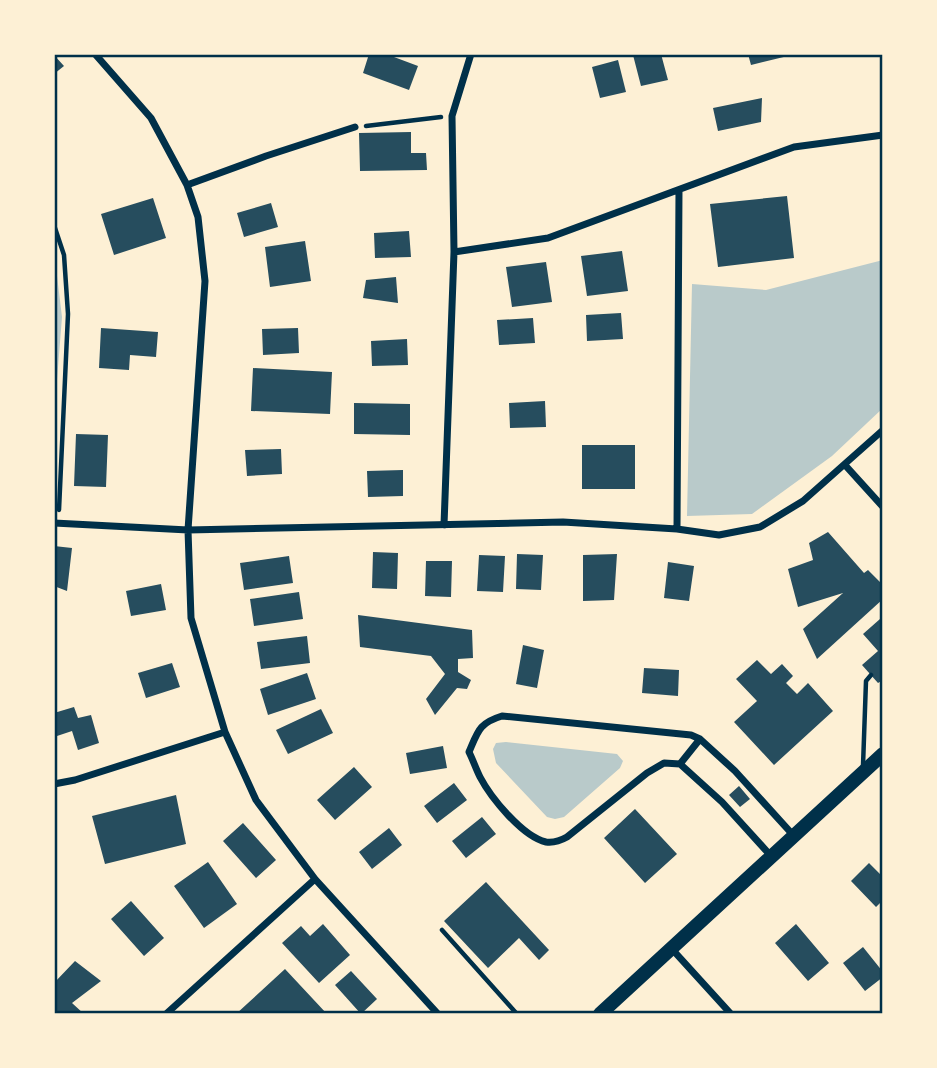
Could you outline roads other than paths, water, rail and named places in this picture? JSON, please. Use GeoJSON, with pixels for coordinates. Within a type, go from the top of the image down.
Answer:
{"type":"FeatureCollection","features":[{"type":"Feature","properties":{"kind":"main road"},"geometry":{"type":"LineString","coordinates":[[600,1014],[883,754]]}},
{"type":"Feature","properties":{"kind":"street"},"geometry":{"type":"LineString","coordinates":[[94,54],[151,118],[187,186],[198,217],[205,281],[188,530],[191,618],[225,732],[256,800],[315,879],[438,1014]]}},
{"type":"Feature","properties":{"kind":"street"},"geometry":{"type":"LineString","coordinates":[[444,525],[454,251],[452,116],[471,54]]}},
{"type":"Feature","properties":{"kind":"street"},"geometry":{"type":"LineString","coordinates":[[187,186],[265,156],[355,127]]}},
{"type":"Feature","properties":{"kind":"street"},"geometry":{"type":"LineString","coordinates":[[454,251],[548,238],[794,147],[883,135]]}},
{"type":"Feature","properties":{"kind":"street"},"geometry":{"type":"LineString","coordinates":[[677,529],[679,190]]}},
{"type":"Feature","properties":{"kind":"street"},"geometry":{"type":"LineString","coordinates":[[56,523],[188,530],[563,522],[677,529],[719,535],[760,527],[803,501],[883,430]]}},
{"type":"Feature","properties":{"kind":"street"},"geometry":{"type":"LineString","coordinates":[[845,465],[883,507]]}},
{"type":"Feature","properties":{"kind":"street"},"geometry":{"type":"LineString","coordinates":[[771,856],[722,802],[680,764],[664,763],[647,773],[567,837],[556,842],[544,842],[521,828],[496,801],[480,778],[469,752],[479,727],[502,716],[691,735],[700,739],[735,771],[794,836]]}},
{"type":"Feature","properties":{"kind":"street"},"geometry":{"type":"LineString","coordinates":[[54,784],[75,780],[225,732]]}},
{"type":"Feature","properties":{"kind":"street"},"geometry":{"type":"LineString","coordinates":[[680,764],[700,739]]}},
{"type":"Feature","properties":{"kind":"street"},"geometry":{"type":"LineString","coordinates":[[166,1014],[315,879]]}},
{"type":"Feature","properties":{"kind":"street"},"geometry":{"type":"LineString","coordinates":[[671,948],[731,1014]]}},
{"type":"Feature","properties":{"kind":"lane"},"geometry":{"type":"LineString","coordinates":[[863,772],[866,681],[872,675]]}},
{"type":"Feature","properties":{"kind":"lane"},"geometry":{"type":"LineString","coordinates":[[442,930],[517,1014]]}}]}
